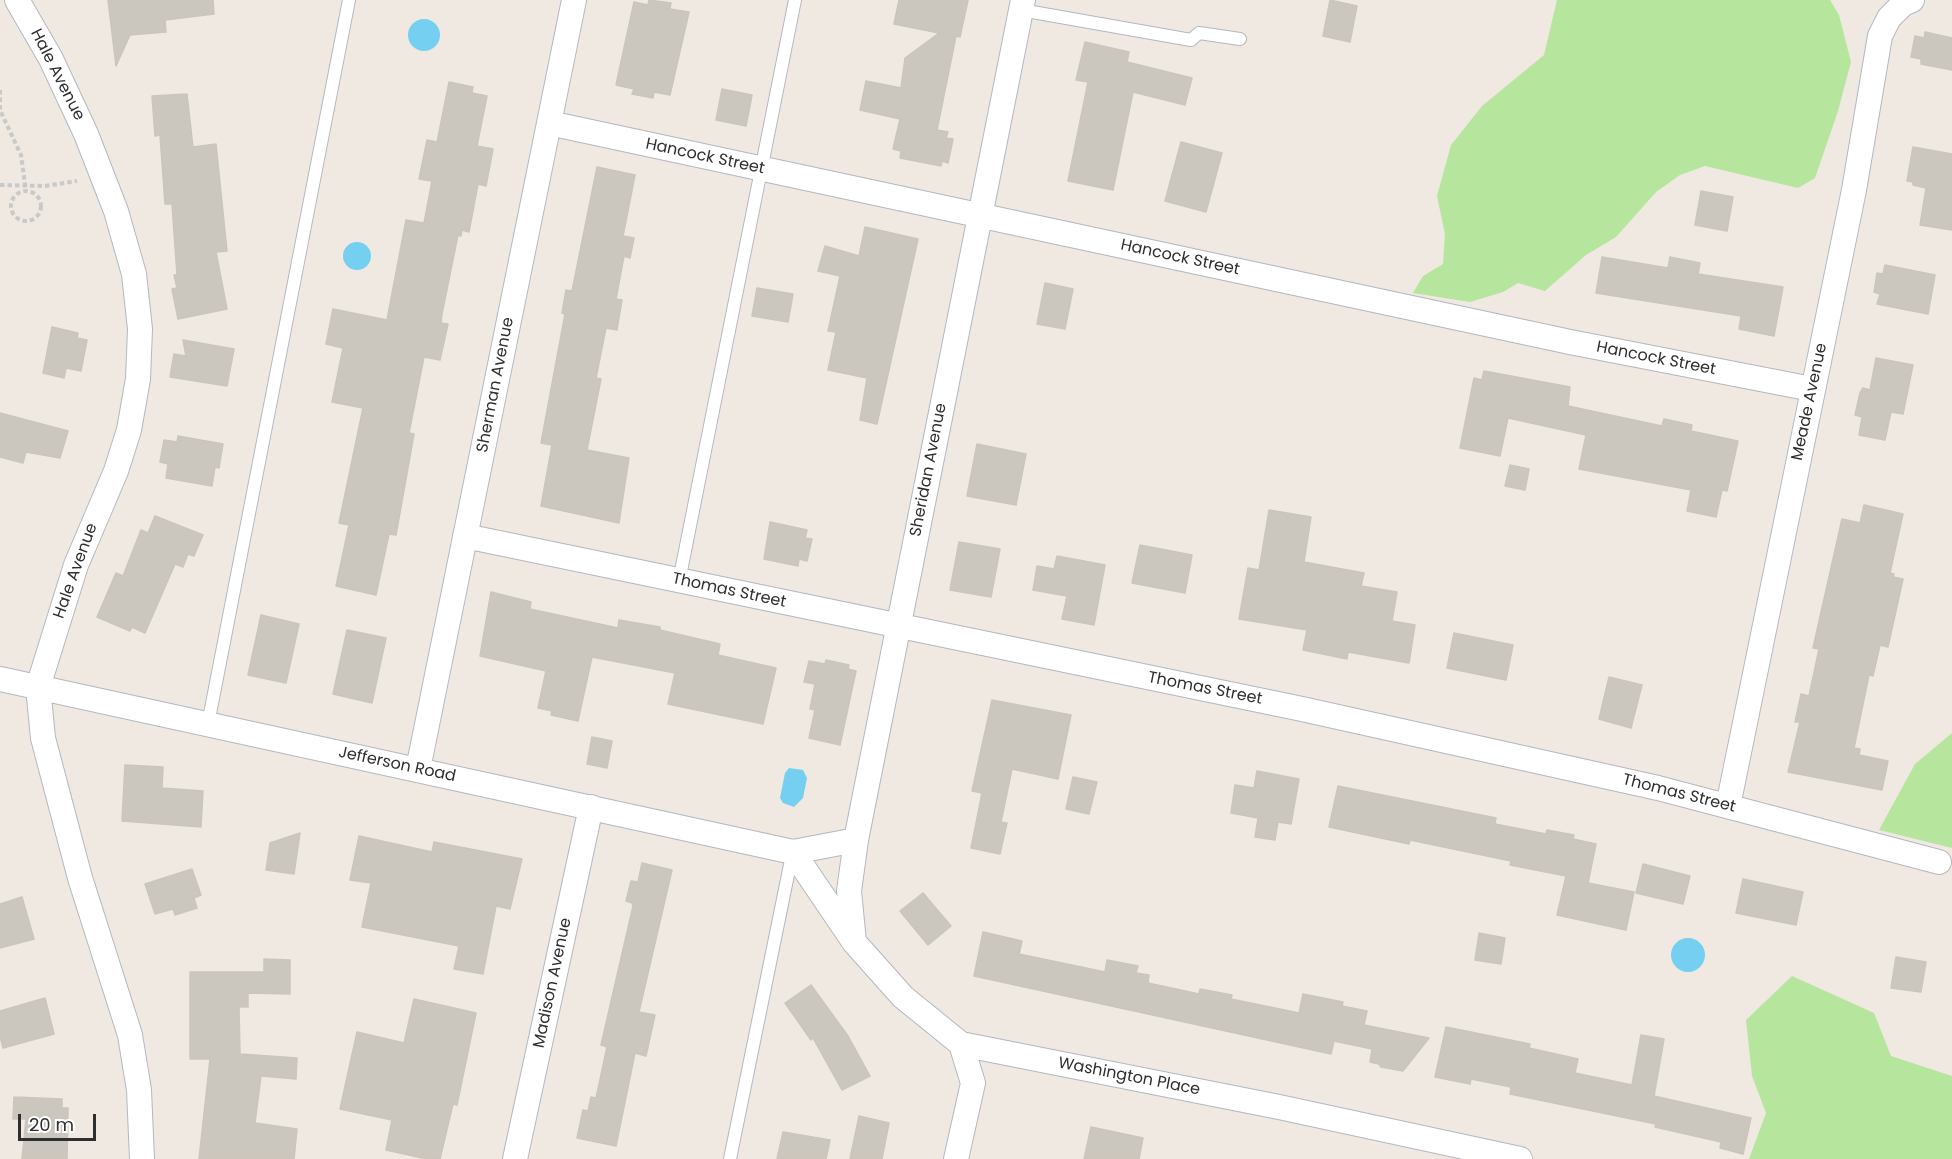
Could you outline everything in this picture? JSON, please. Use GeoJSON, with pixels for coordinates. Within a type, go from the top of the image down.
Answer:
{"type":"FeatureCollection","features":[{"type":"Feature","properties":{"kind":"street","name":"Hale Avenue"},"geometry":{"type":"LineString","coordinates":[[17,0],[51,59],[87,134],[112,200],[134,274],[140,329],[138,380],[129,430],[116,471],[76,565],[38,687],[43,738],[68,835],[130,1035],[139,1090],[142,1159]]}},
{"type":"Feature","properties":{"kind":"street","name":"Sherman Avenue"},"geometry":{"type":"LineString","coordinates":[[418,769],[574,0]]}},
{"type":"Feature","properties":{"kind":"street","name":"Meade Avenue"},"geometry":{"type":"LineString","coordinates":[[1728,806],[1854,190],[1880,36],[1889,18],[1908,2]]}},
{"type":"Feature","properties":{"kind":"street","name":"Sheridan Avenue"},"geometry":{"type":"LineString","coordinates":[[854,942],[849,891],[856,840],[1022,5]]}},
{"type":"Feature","properties":{"kind":"street","name":"Hancock Street"},"geometry":{"type":"LineString","coordinates":[[549,123],[1570,342],[1812,389]]}},
{"type":"Feature","properties":{"kind":"street","name":"Thomas Street"},"geometry":{"type":"LineString","coordinates":[[465,536],[1302,709],[1728,806],[1940,862]]}},
{"type":"Feature","properties":{"kind":"street","name":"Jefferson Road"},"geometry":{"type":"LineString","coordinates":[[0,679],[793,852],[856,840]]}},
{"type":"Feature","properties":{"kind":"street","name":"Madison Avenue"},"geometry":{"type":"LineString","coordinates":[[515,1159],[591,807]]}},
{"type":"Feature","properties":{"kind":"street"},"geometry":{"type":"LineString","coordinates":[[793,852],[854,942]]}},
{"type":"Feature","properties":{"kind":"street","name":"Washington Place"},"geometry":{"type":"LineString","coordinates":[[854,942],[903,997],[961,1044],[1439,1150],[1520,1159]]}},
{"type":"Feature","properties":{"kind":"street"},"geometry":{"type":"LineString","coordinates":[[956,1159],[973,1083],[961,1044]]}},
{"type":"Feature","properties":{"kind":"lane"},"geometry":{"type":"LineString","coordinates":[[208,724],[349,0]]}},
{"type":"Feature","properties":{"kind":"lane"},"geometry":{"type":"LineString","coordinates":[[679,581],[795,0]]}},
{"type":"Feature","properties":{"kind":"lane"},"geometry":{"type":"LineString","coordinates":[[1022,5],[1191,40],[1199,33],[1240,39]]}},
{"type":"Feature","properties":{"kind":"lane"},"geometry":{"type":"LineString","coordinates":[[730,1159],[793,852]]}},
{"type":"Feature","properties":{"kind":"path"},"geometry":{"type":"LineString","coordinates":[[0,90],[0,110],[21,155],[25,189]]}},
{"type":"Feature","properties":{"kind":"path"},"geometry":{"type":"LineString","coordinates":[[0,185],[25,189],[77,181]]}},
{"type":"Feature","properties":{"kind":"path"},"geometry":{"type":"LineString","coordinates":[[25,189],[38,197],[40,207],[36,216],[27,220],[18,218],[11,206],[16,194],[25,189]]}},
{"type":"Feature","properties":{"kind":"green space"},"geometry":{"type":"Polygon","coordinates":[[[1557,0],[1830,0],[1839,15],[1851,62],[1838,111],[1815,178],[1798,188],[1705,166],[1680,175],[1656,192],[1616,237],[1586,255],[1545,291],[1518,283],[1503,292],[1470,302],[1413,293],[1423,276],[1443,264],[1445,234],[1437,196],[1451,145],[1482,106],[1544,55],[1557,0]]]}},
{"type":"Feature","properties":{"kind":"green space"},"geometry":{"type":"Polygon","coordinates":[[[1952,733],[1952,848],[1879,830],[1915,764],[1952,733]]]}},
{"type":"Feature","properties":{"kind":"green space"},"geometry":{"type":"Polygon","coordinates":[[[1792,976],[1874,1013],[1891,1056],[1952,1076],[1952,1159],[1749,1159],[1766,1113],[1752,1076],[1746,1020],[1792,976]]]}},
{"type":"Feature","properties":{"kind":"water"},"geometry":{"type":"Polygon","coordinates":[[[424,19],[435,24],[440,35],[435,46],[424,51],[413,46],[408,35],[413,24],[424,19]]]}},
{"type":"Feature","properties":{"kind":"water"},"geometry":{"type":"Polygon","coordinates":[[[357,242],[367,246],[371,256],[367,266],[357,270],[347,266],[343,256],[347,246],[357,242]]]}},
{"type":"Feature","properties":{"kind":"water"},"geometry":{"type":"Polygon","coordinates":[[[789,768],[803,770],[807,778],[803,798],[794,807],[783,803],[780,798],[785,773],[789,768]]]}},
{"type":"Feature","properties":{"kind":"water"},"geometry":{"type":"Polygon","coordinates":[[[1688,938],[1700,943],[1705,955],[1700,967],[1688,972],[1676,967],[1671,955],[1676,943],[1688,938]]]}},
{"type":"Feature","properties":{"kind":"building"},"geometry":{"type":"Polygon","coordinates":[[[108,0],[213,0],[214,14],[165,20],[166,32],[130,35],[116,66],[108,0]]]}},
{"type":"Feature","properties":{"kind":"building"},"geometry":{"type":"Polygon","coordinates":[[[649,0],[671,3],[670,9],[689,12],[670,95],[654,92],[653,98],[632,94],[634,89],[616,85],[634,2],[648,5],[649,0]]]}},
{"type":"Feature","properties":{"kind":"building"},"geometry":{"type":"Polygon","coordinates":[[[899,0],[968,0],[960,37],[956,36],[937,130],[948,132],[946,138],[953,139],[948,163],[942,161],[941,166],[900,158],[901,151],[893,149],[900,119],[860,110],[866,81],[901,88],[905,58],[939,33],[894,24],[899,0]]]}},
{"type":"Feature","properties":{"kind":"building"},"geometry":{"type":"Polygon","coordinates":[[[1330,0],[1357,6],[1350,42],[1323,36],[1330,0]]]}},
{"type":"Feature","properties":{"kind":"building"},"geometry":{"type":"Polygon","coordinates":[[[1925,32],[1952,38],[1952,70],[1921,64],[1921,59],[1911,57],[1915,36],[1924,38],[1925,32]]]}},
{"type":"Feature","properties":{"kind":"building"},"geometry":{"type":"Polygon","coordinates":[[[1085,42],[1129,52],[1127,62],[1192,78],[1185,105],[1133,92],[1113,190],[1068,181],[1088,82],[1076,80],[1085,42]]]}},
{"type":"Feature","properties":{"kind":"building"},"geometry":{"type":"Polygon","coordinates":[[[449,82],[473,87],[472,93],[487,96],[477,146],[493,149],[486,186],[478,184],[469,232],[462,230],[461,236],[458,235],[442,314],[441,323],[448,324],[440,360],[424,357],[409,433],[414,434],[396,535],[389,534],[376,595],[336,586],[349,525],[339,523],[363,408],[332,402],[343,348],[326,344],[333,309],[387,320],[406,220],[424,223],[432,181],[419,179],[427,140],[437,142],[449,82]]]}},
{"type":"Feature","properties":{"kind":"building"},"geometry":{"type":"Polygon","coordinates":[[[722,89],[752,95],[746,126],[716,120],[722,89]]]}},
{"type":"Feature","properties":{"kind":"building"},"geometry":{"type":"Polygon","coordinates":[[[187,94],[193,147],[216,144],[227,251],[216,252],[227,309],[178,319],[172,289],[177,288],[174,275],[177,275],[172,204],[165,204],[160,135],[155,136],[152,96],[187,94]]]}},
{"type":"Feature","properties":{"kind":"building"},"geometry":{"type":"Polygon","coordinates":[[[1181,142],[1222,153],[1206,212],[1165,201],[1181,142]]]}},
{"type":"Feature","properties":{"kind":"building"},"geometry":{"type":"Polygon","coordinates":[[[1913,147],[1952,154],[1952,230],[1920,225],[1926,188],[1907,181],[1913,147]]]}},
{"type":"Feature","properties":{"kind":"building"},"geometry":{"type":"Polygon","coordinates":[[[597,167],[635,175],[623,236],[634,238],[630,258],[624,256],[616,299],[622,300],[617,330],[606,328],[596,378],[601,379],[587,450],[629,458],[619,523],[541,506],[552,445],[541,443],[565,314],[562,313],[566,290],[572,291],[597,167]]]}},
{"type":"Feature","properties":{"kind":"building"},"geometry":{"type":"Polygon","coordinates":[[[1701,191],[1733,197],[1727,231],[1695,225],[1701,191]]]}},
{"type":"Feature","properties":{"kind":"building"},"geometry":{"type":"Polygon","coordinates":[[[865,227],[918,239],[877,424],[860,420],[867,378],[828,370],[836,332],[828,331],[840,276],[818,271],[825,246],[859,256],[865,227]]]}},
{"type":"Feature","properties":{"kind":"building"},"geometry":{"type":"Polygon","coordinates":[[[1602,257],[1668,268],[1670,257],[1700,263],[1698,274],[1783,287],[1774,336],[1739,329],[1741,316],[1596,293],[1602,257]]]}},
{"type":"Feature","properties":{"kind":"building"},"geometry":{"type":"Polygon","coordinates":[[[1885,265],[1935,275],[1928,314],[1877,304],[1880,294],[1874,292],[1877,273],[1883,274],[1885,265]]]}},
{"type":"Feature","properties":{"kind":"building"},"geometry":{"type":"Polygon","coordinates":[[[1045,283],[1073,289],[1065,329],[1037,324],[1045,283]]]}},
{"type":"Feature","properties":{"kind":"building"},"geometry":{"type":"Polygon","coordinates":[[[757,288],[793,294],[788,322],[752,316],[757,288]]]}},
{"type":"Feature","properties":{"kind":"building"},"geometry":{"type":"Polygon","coordinates":[[[52,327],[78,333],[77,338],[87,340],[81,371],[66,368],[64,378],[43,373],[52,327]]]}},
{"type":"Feature","properties":{"kind":"building"},"geometry":{"type":"Polygon","coordinates":[[[183,340],[234,349],[227,386],[170,377],[174,354],[186,356],[183,340]]]}},
{"type":"Feature","properties":{"kind":"building"},"geometry":{"type":"Polygon","coordinates":[[[1876,358],[1913,365],[1903,414],[1891,412],[1885,440],[1859,435],[1862,417],[1855,415],[1863,388],[1870,390],[1876,358]]]}},
{"type":"Feature","properties":{"kind":"building"},"geometry":{"type":"Polygon","coordinates":[[[1484,371],[1570,387],[1568,406],[1662,426],[1664,419],[1692,425],[1691,431],[1738,441],[1727,491],[1722,490],[1716,517],[1687,511],[1691,490],[1579,469],[1586,435],[1508,418],[1500,456],[1460,448],[1474,378],[1482,380],[1484,371]]]}},
{"type":"Feature","properties":{"kind":"building"},"geometry":{"type":"Polygon","coordinates":[[[0,413],[68,431],[60,458],[26,452],[23,463],[0,457],[0,413]]]}},
{"type":"Feature","properties":{"kind":"building"},"geometry":{"type":"Polygon","coordinates":[[[178,436],[223,444],[219,468],[215,467],[212,486],[166,478],[168,464],[160,462],[164,440],[177,442],[178,436]]]}},
{"type":"Feature","properties":{"kind":"building"},"geometry":{"type":"Polygon","coordinates":[[[977,444],[1026,454],[1016,505],[967,496],[977,444]]]}},
{"type":"Feature","properties":{"kind":"building"},"geometry":{"type":"Polygon","coordinates":[[[1510,465],[1529,469],[1525,490],[1505,486],[1510,465]]]}},
{"type":"Feature","properties":{"kind":"building"},"geometry":{"type":"Polygon","coordinates":[[[1864,505],[1903,514],[1890,573],[1894,574],[1893,577],[1903,579],[1888,647],[1880,645],[1873,676],[1869,675],[1854,748],[1860,749],[1859,755],[1888,761],[1882,790],[1788,772],[1800,722],[1795,722],[1801,694],[1809,696],[1819,649],[1813,648],[1842,519],[1860,523],[1864,505]]]}},
{"type":"Feature","properties":{"kind":"building"},"geometry":{"type":"Polygon","coordinates":[[[1269,510],[1311,517],[1304,562],[1364,573],[1361,586],[1397,592],[1392,621],[1415,625],[1409,663],[1348,652],[1347,659],[1303,650],[1307,630],[1239,619],[1248,568],[1259,570],[1269,510]]]}},
{"type":"Feature","properties":{"kind":"building"},"geometry":{"type":"Polygon","coordinates":[[[155,516],[203,535],[194,556],[188,554],[183,567],[175,564],[145,633],[132,627],[130,631],[97,617],[116,573],[123,576],[141,530],[148,533],[155,516]]]}},
{"type":"Feature","properties":{"kind":"building"},"geometry":{"type":"Polygon","coordinates":[[[770,522],[807,530],[805,538],[812,539],[807,561],[799,559],[798,566],[764,559],[770,522]]]}},
{"type":"Feature","properties":{"kind":"building"},"geometry":{"type":"Polygon","coordinates":[[[959,542],[1000,549],[991,597],[950,590],[959,542]]]}},
{"type":"Feature","properties":{"kind":"building"},"geometry":{"type":"Polygon","coordinates":[[[1140,545],[1192,555],[1185,593],[1132,583],[1140,545]]]}},
{"type":"Feature","properties":{"kind":"building"},"geometry":{"type":"Polygon","coordinates":[[[1057,556],[1105,565],[1094,625],[1062,619],[1067,596],[1033,590],[1037,566],[1054,569],[1057,556]]]}},
{"type":"Feature","properties":{"kind":"building"},"geometry":{"type":"Polygon","coordinates":[[[491,592],[531,602],[530,609],[618,628],[619,620],[660,627],[660,630],[720,644],[718,655],[776,668],[763,724],[668,704],[675,673],[592,657],[578,721],[551,715],[552,711],[538,708],[546,671],[480,656],[491,592]]]}},
{"type":"Feature","properties":{"kind":"building"},"geometry":{"type":"Polygon","coordinates":[[[261,615],[299,624],[286,683],[248,675],[261,615]]]}},
{"type":"Feature","properties":{"kind":"building"},"geometry":{"type":"Polygon","coordinates":[[[347,630],[386,638],[372,703],[333,694],[347,630]]]}},
{"type":"Feature","properties":{"kind":"building"},"geometry":{"type":"Polygon","coordinates":[[[1454,633],[1513,645],[1506,680],[1447,668],[1454,633]]]}},
{"type":"Feature","properties":{"kind":"building"},"geometry":{"type":"Polygon","coordinates":[[[826,660],[849,665],[848,669],[856,671],[840,745],[809,738],[815,710],[810,709],[815,684],[804,682],[809,661],[825,664],[826,660]]]}},
{"type":"Feature","properties":{"kind":"building"},"geometry":{"type":"Polygon","coordinates":[[[1609,677],[1642,685],[1631,728],[1599,719],[1609,677]]]}},
{"type":"Feature","properties":{"kind":"building"},"geometry":{"type":"Polygon","coordinates":[[[992,700],[1071,715],[1058,779],[1012,769],[1001,822],[1007,823],[1000,854],[971,848],[982,793],[972,791],[992,700]]]}},
{"type":"Feature","properties":{"kind":"building"},"geometry":{"type":"Polygon","coordinates":[[[592,737],[612,741],[607,768],[587,764],[592,737]]]}},
{"type":"Feature","properties":{"kind":"building"},"geometry":{"type":"Polygon","coordinates":[[[125,765],[163,767],[162,788],[203,791],[201,827],[122,821],[125,765]]]}},
{"type":"Feature","properties":{"kind":"building"},"geometry":{"type":"Polygon","coordinates":[[[1257,771],[1299,779],[1291,824],[1278,822],[1275,840],[1255,837],[1258,818],[1231,813],[1235,785],[1254,788],[1257,771]]]}},
{"type":"Feature","properties":{"kind":"building"},"geometry":{"type":"Polygon","coordinates":[[[1073,777],[1097,782],[1089,814],[1066,809],[1073,777]]]}},
{"type":"Feature","properties":{"kind":"building"},"geometry":{"type":"Polygon","coordinates":[[[1338,786],[1496,818],[1495,824],[1546,834],[1547,830],[1574,835],[1573,839],[1596,844],[1588,883],[1634,892],[1626,930],[1557,915],[1566,876],[1510,865],[1511,861],[1410,840],[1409,844],[1329,827],[1338,786]]]}},
{"type":"Feature","properties":{"kind":"building"},"geometry":{"type":"Polygon","coordinates":[[[300,833],[294,874],[266,870],[270,843],[300,833]]]}},
{"type":"Feature","properties":{"kind":"building"},"geometry":{"type":"Polygon","coordinates":[[[359,836],[432,852],[434,842],[522,859],[510,909],[496,906],[483,974],[454,969],[459,946],[362,927],[371,883],[350,880],[359,836]]]}},
{"type":"Feature","properties":{"kind":"building"},"geometry":{"type":"Polygon","coordinates":[[[642,863],[672,870],[639,1012],[655,1015],[646,1056],[635,1053],[616,1146],[577,1138],[583,1110],[588,1111],[591,1097],[596,1098],[607,1047],[601,1045],[633,906],[632,903],[626,901],[631,881],[638,882],[642,863]]]}},
{"type":"Feature","properties":{"kind":"building"},"geometry":{"type":"Polygon","coordinates":[[[1643,864],[1690,876],[1683,904],[1636,893],[1643,864]]]}},
{"type":"Feature","properties":{"kind":"building"},"geometry":{"type":"Polygon","coordinates":[[[192,869],[201,895],[194,898],[197,908],[175,915],[173,909],[155,914],[145,884],[192,869]]]}},
{"type":"Feature","properties":{"kind":"building"},"geometry":{"type":"Polygon","coordinates":[[[1743,879],[1803,892],[1796,925],[1736,913],[1743,879]]]}},
{"type":"Feature","properties":{"kind":"building"},"geometry":{"type":"Polygon","coordinates":[[[923,893],[951,926],[928,945],[900,911],[923,893]]]}},
{"type":"Feature","properties":{"kind":"building"},"geometry":{"type":"Polygon","coordinates":[[[22,897],[34,939],[0,948],[0,904],[22,897]]]}},
{"type":"Feature","properties":{"kind":"building"},"geometry":{"type":"Polygon","coordinates":[[[983,932],[1022,941],[1019,954],[1105,972],[1107,960],[1138,966],[1136,973],[1149,975],[1148,983],[1199,994],[1200,989],[1232,995],[1231,999],[1299,1013],[1303,994],[1343,1002],[1342,1006],[1367,1011],[1364,1025],[1429,1038],[1403,1071],[1381,1067],[1379,1064],[1370,1062],[1372,1049],[1334,1041],[1331,1054],[974,976],[983,932]]]}},
{"type":"Feature","properties":{"kind":"building"},"geometry":{"type":"Polygon","coordinates":[[[1479,933],[1505,938],[1501,964],[1475,960],[1479,933]]]}},
{"type":"Feature","properties":{"kind":"building"},"geometry":{"type":"Polygon","coordinates":[[[1896,957],[1926,962],[1921,992],[1891,988],[1896,957]]]}},
{"type":"Feature","properties":{"kind":"building"},"geometry":{"type":"Polygon","coordinates":[[[264,959],[290,960],[290,994],[248,993],[248,1007],[239,1007],[240,1054],[297,1058],[296,1079],[261,1076],[255,1123],[297,1129],[294,1159],[199,1159],[210,1059],[190,1059],[190,972],[264,972],[264,959]]]}},
{"type":"Feature","properties":{"kind":"building"},"geometry":{"type":"Polygon","coordinates":[[[811,985],[848,1036],[870,1076],[842,1090],[813,1038],[811,1040],[785,1003],[811,985]]]}},
{"type":"Feature","properties":{"kind":"building"},"geometry":{"type":"Polygon","coordinates":[[[45,998],[54,1034],[3,1048],[0,1036],[0,1011],[45,998]]]}},
{"type":"Feature","properties":{"kind":"building"},"geometry":{"type":"Polygon","coordinates":[[[414,999],[476,1013],[457,1105],[453,1104],[440,1159],[427,1159],[386,1150],[392,1120],[340,1109],[357,1032],[404,1043],[414,999]]]}},
{"type":"Feature","properties":{"kind":"building"},"geometry":{"type":"Polygon","coordinates":[[[1446,1027],[1530,1044],[1529,1048],[1578,1059],[1575,1073],[1632,1085],[1641,1035],[1664,1039],[1654,1096],[1751,1118],[1743,1154],[1720,1148],[1721,1142],[1655,1127],[1656,1124],[1510,1094],[1511,1087],[1471,1079],[1470,1084],[1435,1077],[1446,1027]]]}},
{"type":"Feature","properties":{"kind":"building"},"geometry":{"type":"Polygon","coordinates":[[[14,1097],[62,1099],[62,1108],[68,1108],[67,1159],[22,1159],[26,1119],[13,1119],[14,1097]]]}},
{"type":"Feature","properties":{"kind":"building"},"geometry":{"type":"Polygon","coordinates":[[[859,1116],[889,1123],[882,1159],[850,1159],[859,1116]]]}},
{"type":"Feature","properties":{"kind":"building"},"geometry":{"type":"Polygon","coordinates":[[[1091,1127],[1143,1138],[1139,1159],[1084,1159],[1091,1127]]]}},
{"type":"Feature","properties":{"kind":"building"},"geometry":{"type":"Polygon","coordinates":[[[783,1132],[830,1140],[826,1159],[777,1159],[783,1132]]]}}]}
